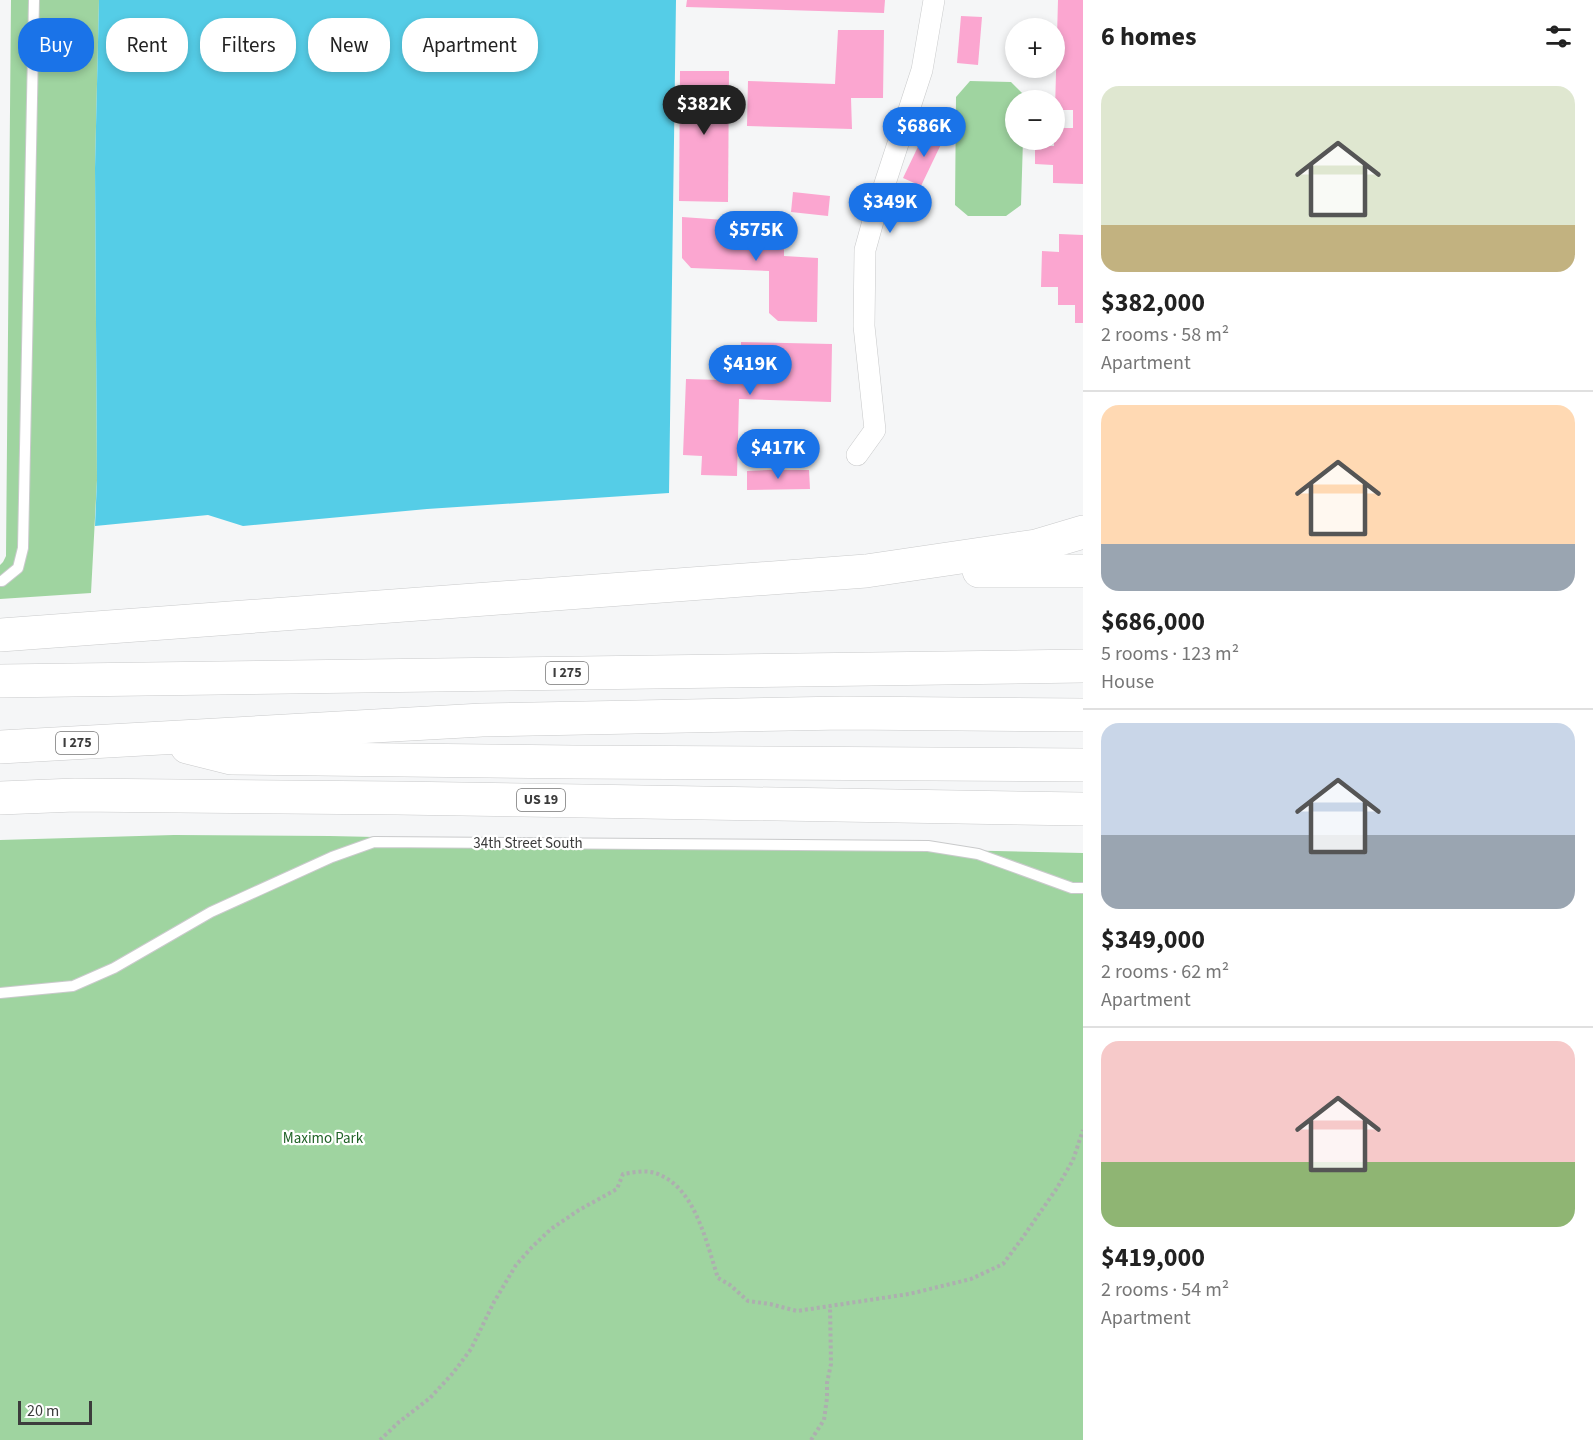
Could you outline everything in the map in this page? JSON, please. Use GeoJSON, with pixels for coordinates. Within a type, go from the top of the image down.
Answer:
{"type":"FeatureCollection","features":[{"type":"Feature","properties":{"kind":"highway"},"geometry":{"type":"LineString","coordinates":[[0,635],[866,571],[1036,546],[1083,532]]}},
{"type":"Feature","properties":{"kind":"highway"},"geometry":{"type":"LineString","coordinates":[[866,571],[1083,571]]}},
{"type":"Feature","properties":{"kind":"highway","name":"I 275"},"geometry":{"type":"LineString","coordinates":[[0,681],[1083,666]]}},
{"type":"Feature","properties":{"kind":"highway","name":"I 275"},"geometry":{"type":"LineString","coordinates":[[0,747],[482,720],[844,713],[1083,715]]}},
{"type":"Feature","properties":{"kind":"highway"},"geometry":{"type":"LineString","coordinates":[[153,738],[231,758],[586,763],[1083,765]]}},
{"type":"Feature","properties":{"kind":"highway","name":"US 19"},"geometry":{"type":"LineString","coordinates":[[0,798],[75,795],[373,798],[1083,809]]}},
{"type":"Feature","properties":{"kind":"street"},"geometry":{"type":"LineString","coordinates":[[857,456],[875,430],[864,326],[865,250],[922,70],[934,0]]}},
{"type":"Feature","properties":{"kind":"lane"},"geometry":{"type":"LineString","coordinates":[[0,581],[18,568],[23,548],[34,0]]}},
{"type":"Feature","properties":{"kind":"lane","name":"34th Street South"},"geometry":{"type":"LineString","coordinates":[[0,993],[73,986],[114,968],[211,912],[332,857],[374,842],[928,846],[978,854],[1072,888],[1083,888]]}},
{"type":"Feature","properties":{"kind":"path"},"geometry":{"type":"LineString","coordinates":[[380,1440],[430,1398],[453,1373],[471,1349],[494,1302],[516,1265],[532,1247],[551,1228],[617,1189],[623,1174],[645,1171],[660,1174],[679,1187],[691,1203],[718,1278],[748,1300],[797,1311],[909,1294],[962,1282],[1003,1264],[1057,1188],[1073,1160],[1083,1130]]}},
{"type":"Feature","properties":{"kind":"path"},"geometry":{"type":"LineString","coordinates":[[812,1440],[824,1420],[827,1398],[831,1364],[830,1306]]}},
{"type":"Feature","properties":{"kind":"green space"},"geometry":{"type":"Polygon","coordinates":[[[11,0],[99,0],[95,168],[97,480],[91,593],[0,599],[0,565],[6,556],[11,0]]]}},
{"type":"Feature","properties":{"kind":"green space"},"geometry":{"type":"Polygon","coordinates":[[[970,81],[1011,82],[1019,90],[1005,90],[1005,150],[1023,150],[1021,205],[1006,216],[968,216],[955,205],[956,97],[970,81]]]}},
{"type":"Feature","properties":{"kind":"green space","name":"Maximo Park"},"geometry":{"type":"Polygon","coordinates":[[[174,835],[330,836],[1083,853],[1083,1440],[0,1440],[0,840],[174,835]]]}},
{"type":"Feature","properties":{"kind":"water"},"geometry":{"type":"Polygon","coordinates":[[[99,0],[676,0],[669,493],[427,509],[243,526],[208,515],[95,526],[97,480],[95,168],[99,0]]]}},
{"type":"Feature","properties":{"kind":"building"},"geometry":{"type":"Polygon","coordinates":[[[687,0],[885,0],[884,13],[686,7],[687,0]]]}},
{"type":"Feature","properties":{"kind":"building"},"geometry":{"type":"Polygon","coordinates":[[[1058,0],[1083,0],[1083,184],[1053,183],[1053,165],[1035,164],[1035,150],[1065,150],[1065,128],[1073,128],[1073,110],[1065,110],[1065,90],[1056,90],[1056,78],[1065,78],[1065,18],[1058,18],[1058,0]]]}},
{"type":"Feature","properties":{"kind":"building"},"geometry":{"type":"Polygon","coordinates":[[[961,16],[982,17],[978,65],[957,63],[961,16]]]}},
{"type":"Feature","properties":{"kind":"building"},"geometry":{"type":"Polygon","coordinates":[[[838,30],[884,30],[883,98],[851,98],[852,129],[747,126],[748,81],[835,84],[838,30]]]}},
{"type":"Feature","properties":{"kind":"building"},"geometry":{"type":"Polygon","coordinates":[[[680,71],[729,71],[728,202],[679,201],[680,71]]]}},
{"type":"Feature","properties":{"kind":"building"},"geometry":{"type":"Polygon","coordinates":[[[926,130],[944,138],[921,186],[903,178],[926,130]]]}},
{"type":"Feature","properties":{"kind":"building"},"geometry":{"type":"Polygon","coordinates":[[[793,192],[830,196],[828,216],[791,212],[793,192]]]}},
{"type":"Feature","properties":{"kind":"building"},"geometry":{"type":"Polygon","coordinates":[[[682,217],[784,224],[784,256],[818,258],[817,322],[778,321],[769,313],[769,271],[691,268],[682,258],[682,217]]]}},
{"type":"Feature","properties":{"kind":"building"},"geometry":{"type":"Polygon","coordinates":[[[1059,234],[1083,235],[1083,323],[1075,323],[1075,305],[1058,305],[1058,287],[1041,287],[1042,251],[1059,252],[1059,234]]]}},
{"type":"Feature","properties":{"kind":"building"},"geometry":{"type":"Polygon","coordinates":[[[741,342],[832,344],[831,402],[739,399],[737,476],[701,475],[702,456],[683,455],[686,379],[722,380],[723,360],[741,361],[741,342]]]}},
{"type":"Feature","properties":{"kind":"building"},"geometry":{"type":"Polygon","coordinates":[[[809,470],[810,489],[747,490],[747,471],[809,470]]]}}]}
